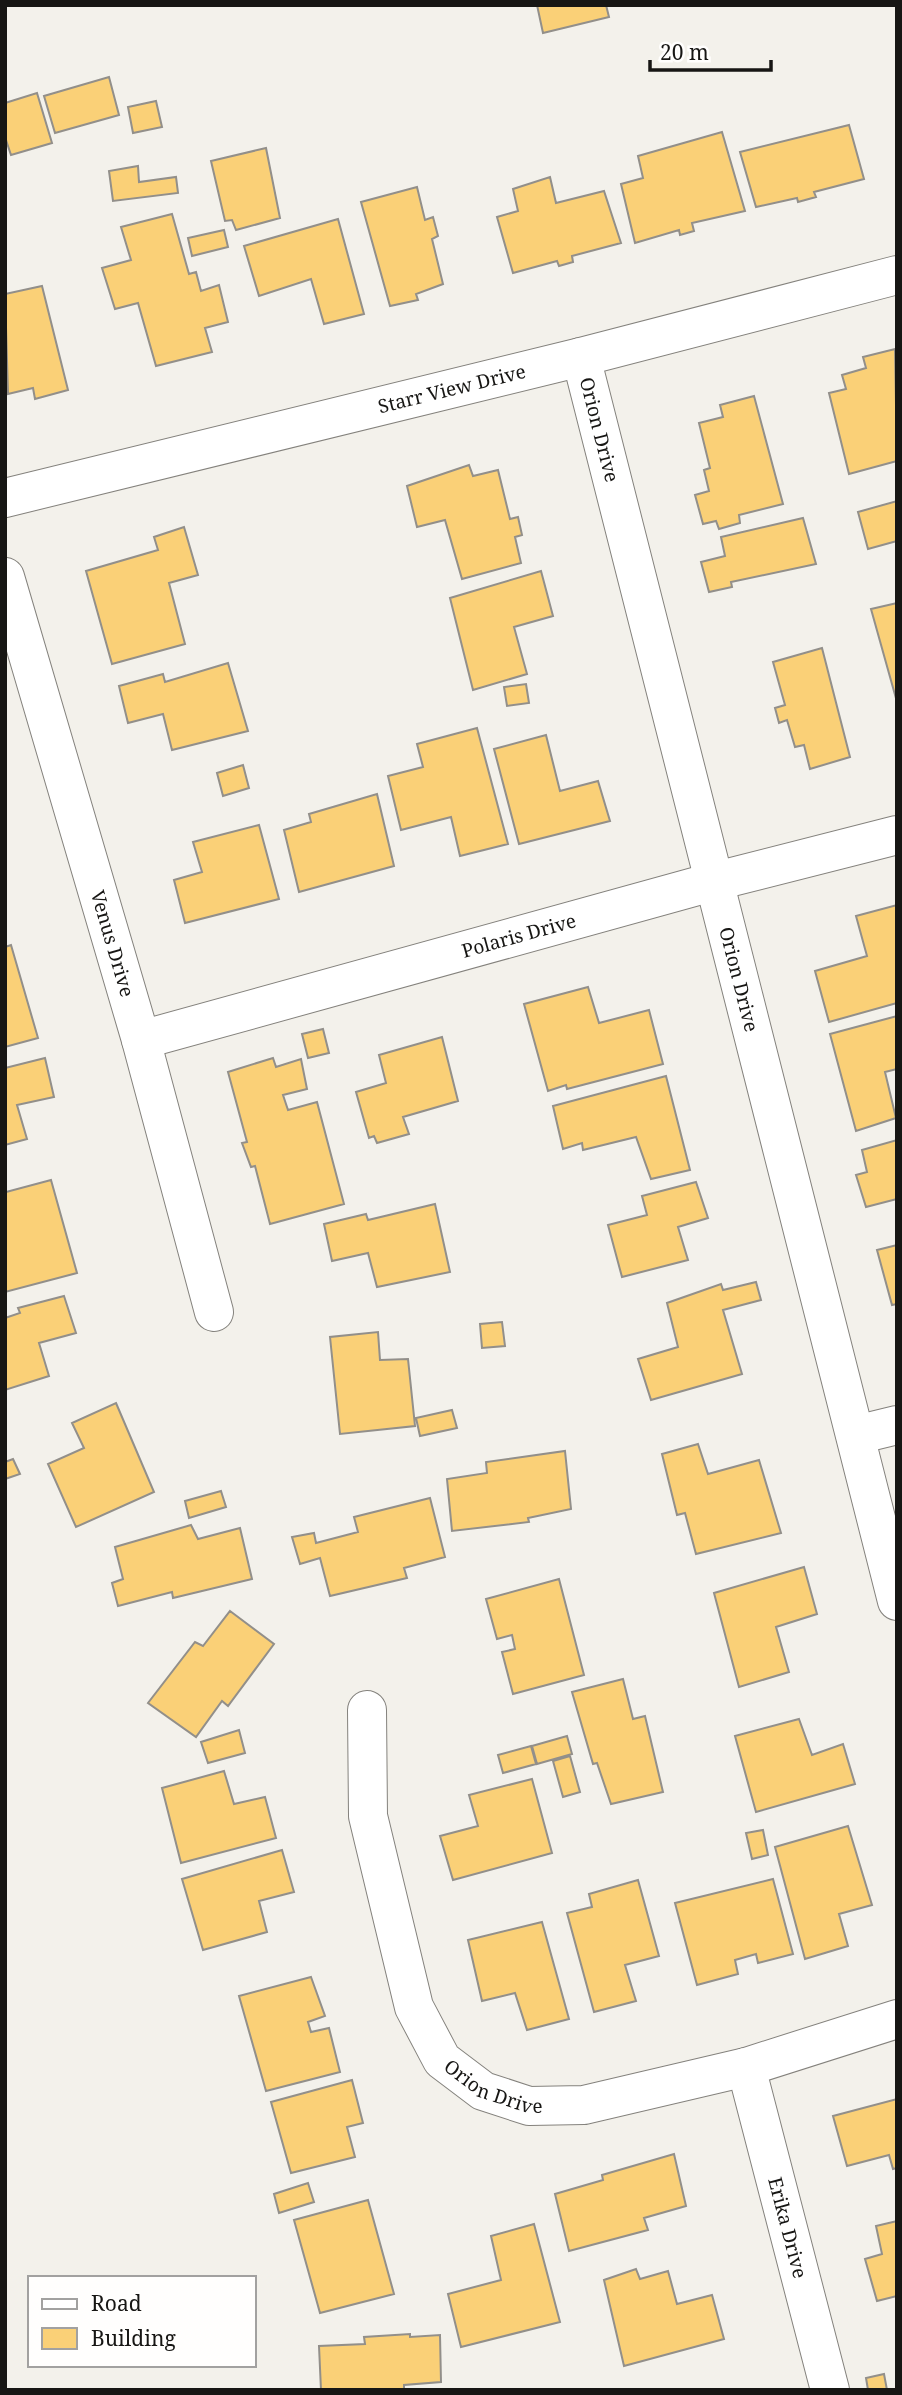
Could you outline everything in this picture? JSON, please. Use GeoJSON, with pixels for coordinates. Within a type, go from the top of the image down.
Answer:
{"type":"FeatureCollection","features":[{"type":"Feature","properties":{"kind":"street","name":"Starr View Drive"},"geometry":{"type":"LineString","coordinates":[[5,498],[580,357],[897,275]]}},
{"type":"Feature","properties":{"kind":"street","name":"Orion Drive"},"geometry":{"type":"LineString","coordinates":[[580,357],[897,1601]]}},
{"type":"Feature","properties":{"kind":"street","name":"Venus Drive"},"geometry":{"type":"LineString","coordinates":[[5,577],[141,1040],[214,1312]]}},
{"type":"Feature","properties":{"kind":"street","name":"Polaris Drive"},"geometry":{"type":"LineString","coordinates":[[141,1040],[712,882],[897,835]]}},
{"type":"Feature","properties":{"kind":"street"},"geometry":{"type":"LineString","coordinates":[[856,1435],[897,1425]]}},
{"type":"Feature","properties":{"kind":"street","name":"Orion Drive"},"geometry":{"type":"LineString","coordinates":[[367,1710],[368,1816],[414,2007],[442,2060],[483,2091],[529,2106],[584,2105],[746,2067],[897,2019]]}},
{"type":"Feature","properties":{"kind":"street","name":"Erika Drive"},"geometry":{"type":"LineString","coordinates":[[746,2067],[830,2390]]}},
{"type":"Feature","properties":{"kind":"building"},"geometry":{"type":"Polygon","coordinates":[[[537,5],[606,5],[609,17],[543,33],[537,5]]]}},
{"type":"Feature","properties":{"kind":"building"},"geometry":{"type":"Polygon","coordinates":[[[109,77],[119,115],[55,133],[44,96],[109,77]]]}},
{"type":"Feature","properties":{"kind":"building"},"geometry":{"type":"Polygon","coordinates":[[[37,93],[52,143],[11,155],[5,137],[5,103],[37,93]]]}},
{"type":"Feature","properties":{"kind":"building"},"geometry":{"type":"Polygon","coordinates":[[[156,101],[162,127],[133,133],[128,107],[156,101]]]}},
{"type":"Feature","properties":{"kind":"building"},"geometry":{"type":"Polygon","coordinates":[[[849,125],[864,179],[814,192],[816,197],[798,202],[797,198],[756,207],[740,152],[849,125]]]}},
{"type":"Feature","properties":{"kind":"building"},"geometry":{"type":"Polygon","coordinates":[[[722,132],[745,211],[692,223],[694,231],[680,235],[679,230],[635,243],[621,184],[643,178],[638,156],[722,132]]]}},
{"type":"Feature","properties":{"kind":"building"},"geometry":{"type":"Polygon","coordinates":[[[266,148],[280,218],[236,230],[232,220],[225,221],[211,161],[266,148]]]}},
{"type":"Feature","properties":{"kind":"building"},"geometry":{"type":"Polygon","coordinates":[[[138,166],[139,182],[176,177],[178,193],[113,201],[109,171],[138,166]]]}},
{"type":"Feature","properties":{"kind":"building"},"geometry":{"type":"Polygon","coordinates":[[[550,177],[556,203],[604,191],[621,243],[572,256],[573,262],[559,266],[557,261],[513,273],[497,217],[518,211],[513,189],[550,177]]]}},
{"type":"Feature","properties":{"kind":"building"},"geometry":{"type":"Polygon","coordinates":[[[417,187],[425,220],[433,217],[438,236],[432,239],[443,284],[416,294],[418,300],[390,306],[361,202],[417,187]]]}},
{"type":"Feature","properties":{"kind":"building"},"geometry":{"type":"Polygon","coordinates":[[[172,214],[189,274],[196,272],[201,291],[219,285],[228,322],[205,328],[212,352],[156,366],[138,303],[115,309],[102,268],[131,260],[121,227],[172,214]]]}},
{"type":"Feature","properties":{"kind":"building"},"geometry":{"type":"Polygon","coordinates":[[[338,219],[364,314],[324,324],[311,279],[259,296],[244,246],[338,219]]]}},
{"type":"Feature","properties":{"kind":"building"},"geometry":{"type":"Polygon","coordinates":[[[224,230],[228,247],[192,256],[188,238],[224,230]]]}},
{"type":"Feature","properties":{"kind":"building"},"geometry":{"type":"Polygon","coordinates":[[[42,286],[68,390],[35,399],[33,388],[8,394],[5,294],[42,286]]]}},
{"type":"Feature","properties":{"kind":"building"},"geometry":{"type":"Polygon","coordinates":[[[895,349],[897,461],[849,474],[829,393],[846,389],[842,375],[866,368],[863,357],[895,349]]]}},
{"type":"Feature","properties":{"kind":"building"},"geometry":{"type":"Polygon","coordinates":[[[754,396],[783,504],[739,515],[740,523],[719,529],[716,521],[703,524],[695,495],[709,491],[704,470],[710,468],[699,423],[723,417],[720,405],[754,396]]]}},
{"type":"Feature","properties":{"kind":"building"},"geometry":{"type":"Polygon","coordinates":[[[469,465],[473,476],[498,470],[510,519],[518,517],[522,535],[515,537],[521,563],[462,579],[445,520],[417,527],[407,486],[469,465]]]}},
{"type":"Feature","properties":{"kind":"building"},"geometry":{"type":"Polygon","coordinates":[[[897,501],[897,541],[868,549],[858,512],[897,501]]]}},
{"type":"Feature","properties":{"kind":"building"},"geometry":{"type":"Polygon","coordinates":[[[803,518],[816,564],[731,582],[732,587],[709,592],[701,562],[725,556],[721,537],[803,518]]]}},
{"type":"Feature","properties":{"kind":"building"},"geometry":{"type":"Polygon","coordinates":[[[184,527],[198,575],[169,583],[185,644],[112,664],[86,571],[158,550],[154,537],[184,527]]]}},
{"type":"Feature","properties":{"kind":"building"},"geometry":{"type":"Polygon","coordinates":[[[541,571],[553,616],[514,627],[527,674],[473,690],[450,598],[541,571]]]}},
{"type":"Feature","properties":{"kind":"building"},"geometry":{"type":"Polygon","coordinates":[[[897,603],[897,702],[871,609],[897,603]]]}},
{"type":"Feature","properties":{"kind":"building"},"geometry":{"type":"Polygon","coordinates":[[[822,648],[850,757],[810,769],[804,745],[795,747],[787,720],[779,723],[775,708],[785,705],[773,662],[822,648]]]}},
{"type":"Feature","properties":{"kind":"building"},"geometry":{"type":"Polygon","coordinates":[[[228,663],[248,731],[172,750],[163,714],[128,723],[119,686],[163,674],[165,682],[228,663]]]}},
{"type":"Feature","properties":{"kind":"building"},"geometry":{"type":"Polygon","coordinates":[[[526,684],[529,703],[507,706],[504,687],[526,684]]]}},
{"type":"Feature","properties":{"kind":"building"},"geometry":{"type":"Polygon","coordinates":[[[477,728],[508,844],[460,856],[451,817],[401,830],[388,776],[423,767],[417,744],[477,728]]]}},
{"type":"Feature","properties":{"kind":"building"},"geometry":{"type":"Polygon","coordinates":[[[546,735],[560,791],[598,781],[610,821],[519,844],[494,749],[546,735]]]}},
{"type":"Feature","properties":{"kind":"building"},"geometry":{"type":"Polygon","coordinates":[[[243,765],[249,788],[223,796],[217,773],[243,765]]]}},
{"type":"Feature","properties":{"kind":"building"},"geometry":{"type":"Polygon","coordinates":[[[377,794],[394,866],[299,892],[284,830],[311,822],[309,814],[377,794]]]}},
{"type":"Feature","properties":{"kind":"building"},"geometry":{"type":"Polygon","coordinates":[[[259,825],[279,899],[185,923],[174,880],[202,872],[193,842],[259,825]]]}},
{"type":"Feature","properties":{"kind":"building"},"geometry":{"type":"Polygon","coordinates":[[[897,905],[897,1003],[829,1022],[815,971],[867,956],[856,916],[897,905]]]}},
{"type":"Feature","properties":{"kind":"building"},"geometry":{"type":"Polygon","coordinates":[[[11,945],[38,1038],[5,1047],[5,947],[11,945]]]}},
{"type":"Feature","properties":{"kind":"building"},"geometry":{"type":"Polygon","coordinates":[[[588,987],[599,1023],[649,1010],[663,1064],[567,1089],[566,1085],[548,1091],[524,1004],[588,987]]]}},
{"type":"Feature","properties":{"kind":"building"},"geometry":{"type":"Polygon","coordinates":[[[897,1016],[897,1069],[885,1072],[896,1118],[856,1131],[830,1034],[897,1016]]]}},
{"type":"Feature","properties":{"kind":"building"},"geometry":{"type":"Polygon","coordinates":[[[323,1029],[329,1053],[308,1058],[302,1034],[323,1029]]]}},
{"type":"Feature","properties":{"kind":"building"},"geometry":{"type":"Polygon","coordinates":[[[442,1037],[458,1101],[403,1117],[409,1134],[377,1143],[374,1136],[369,1138],[356,1092],[386,1083],[379,1055],[442,1037]]]}},
{"type":"Feature","properties":{"kind":"building"},"geometry":{"type":"Polygon","coordinates":[[[45,1058],[54,1097],[17,1105],[27,1139],[5,1145],[5,1068],[45,1058]]]}},
{"type":"Feature","properties":{"kind":"building"},"geometry":{"type":"Polygon","coordinates":[[[273,1058],[276,1067],[301,1059],[307,1089],[283,1095],[288,1110],[317,1102],[344,1204],[270,1224],[255,1166],[251,1167],[242,1143],[247,1142],[228,1072],[273,1058]]]}},
{"type":"Feature","properties":{"kind":"building"},"geometry":{"type":"Polygon","coordinates":[[[666,1076],[690,1170],[651,1179],[636,1137],[583,1150],[582,1143],[563,1149],[553,1106],[666,1076]]]}},
{"type":"Feature","properties":{"kind":"building"},"geometry":{"type":"Polygon","coordinates":[[[897,1140],[897,1199],[866,1207],[856,1175],[867,1172],[862,1150],[897,1140]]]}},
{"type":"Feature","properties":{"kind":"building"},"geometry":{"type":"Polygon","coordinates":[[[51,1180],[77,1273],[5,1292],[6,1192],[51,1180]]]}},
{"type":"Feature","properties":{"kind":"building"},"geometry":{"type":"Polygon","coordinates":[[[696,1182],[708,1218],[678,1227],[688,1260],[622,1277],[608,1225],[647,1215],[642,1196],[696,1182]]]}},
{"type":"Feature","properties":{"kind":"building"},"geometry":{"type":"Polygon","coordinates":[[[435,1204],[450,1272],[377,1287],[368,1253],[332,1261],[324,1224],[366,1214],[368,1220],[435,1204]]]}},
{"type":"Feature","properties":{"kind":"building"},"geometry":{"type":"Polygon","coordinates":[[[897,1245],[897,1304],[892,1305],[877,1250],[897,1245]]]}},
{"type":"Feature","properties":{"kind":"building"},"geometry":{"type":"Polygon","coordinates":[[[756,1282],[761,1300],[723,1310],[742,1374],[651,1400],[638,1359],[678,1347],[667,1303],[721,1284],[723,1290],[756,1282]]]}},
{"type":"Feature","properties":{"kind":"building"},"geometry":{"type":"Polygon","coordinates":[[[64,1296],[76,1333],[39,1343],[49,1376],[5,1390],[5,1318],[20,1313],[18,1308],[64,1296]]]}},
{"type":"Feature","properties":{"kind":"building"},"geometry":{"type":"Polygon","coordinates":[[[502,1322],[505,1346],[482,1348],[480,1324],[502,1322]]]}},
{"type":"Feature","properties":{"kind":"building"},"geometry":{"type":"Polygon","coordinates":[[[378,1332],[380,1360],[408,1359],[415,1426],[340,1434],[330,1337],[378,1332]]]}},
{"type":"Feature","properties":{"kind":"building"},"geometry":{"type":"Polygon","coordinates":[[[116,1403],[154,1492],[76,1527],[48,1464],[84,1448],[72,1423],[116,1403]]]}},
{"type":"Feature","properties":{"kind":"building"},"geometry":{"type":"Polygon","coordinates":[[[452,1410],[457,1428],[420,1436],[416,1418],[452,1410]]]}},
{"type":"Feature","properties":{"kind":"building"},"geometry":{"type":"Polygon","coordinates":[[[698,1444],[708,1474],[759,1460],[781,1533],[696,1554],[685,1513],[677,1515],[662,1454],[698,1444]]]}},
{"type":"Feature","properties":{"kind":"building"},"geometry":{"type":"Polygon","coordinates":[[[565,1451],[571,1509],[528,1518],[529,1522],[452,1531],[447,1479],[487,1473],[486,1462],[565,1451]]]}},
{"type":"Feature","properties":{"kind":"building"},"geometry":{"type":"Polygon","coordinates":[[[13,1459],[20,1474],[5,1479],[5,1462],[13,1459]]]}},
{"type":"Feature","properties":{"kind":"building"},"geometry":{"type":"Polygon","coordinates":[[[221,1491],[226,1507],[189,1518],[185,1501],[221,1491]]]}},
{"type":"Feature","properties":{"kind":"building"},"geometry":{"type":"Polygon","coordinates":[[[430,1498],[445,1557],[404,1568],[407,1578],[330,1596],[320,1558],[300,1564],[292,1537],[314,1533],[316,1543],[358,1532],[354,1517],[430,1498]]]}},
{"type":"Feature","properties":{"kind":"building"},"geometry":{"type":"Polygon","coordinates":[[[191,1525],[198,1539],[240,1528],[252,1579],[173,1598],[172,1592],[118,1606],[112,1583],[123,1579],[115,1547],[191,1525]]]}},
{"type":"Feature","properties":{"kind":"building"},"geometry":{"type":"Polygon","coordinates":[[[804,1567],[817,1614],[776,1627],[789,1672],[739,1687],[714,1593],[804,1567]]]}},
{"type":"Feature","properties":{"kind":"building"},"geometry":{"type":"Polygon","coordinates":[[[559,1579],[584,1675],[513,1694],[502,1652],[515,1649],[512,1635],[497,1639],[486,1599],[559,1579]]]}},
{"type":"Feature","properties":{"kind":"building"},"geometry":{"type":"Polygon","coordinates":[[[230,1611],[274,1644],[228,1706],[222,1701],[196,1737],[148,1703],[195,1642],[203,1646],[230,1611]]]}},
{"type":"Feature","properties":{"kind":"building"},"geometry":{"type":"Polygon","coordinates":[[[623,1679],[633,1719],[645,1716],[663,1792],[611,1804],[597,1763],[593,1764],[572,1692],[623,1679]]]}},
{"type":"Feature","properties":{"kind":"building"},"geometry":{"type":"Polygon","coordinates":[[[799,1719],[812,1755],[843,1744],[855,1784],[756,1812],[735,1736],[799,1719]]]}},
{"type":"Feature","properties":{"kind":"building"},"geometry":{"type":"Polygon","coordinates":[[[239,1730],[245,1753],[208,1763],[201,1742],[239,1730]]]}},
{"type":"Feature","properties":{"kind":"building"},"geometry":{"type":"Polygon","coordinates":[[[567,1736],[572,1754],[537,1764],[532,1746],[567,1736]]]}},
{"type":"Feature","properties":{"kind":"building"},"geometry":{"type":"Polygon","coordinates":[[[531,1746],[536,1764],[503,1773],[498,1755],[531,1746]]]}},
{"type":"Feature","properties":{"kind":"building"},"geometry":{"type":"Polygon","coordinates":[[[570,1756],[580,1792],[563,1797],[553,1761],[570,1756]]]}},
{"type":"Feature","properties":{"kind":"building"},"geometry":{"type":"Polygon","coordinates":[[[224,1771],[234,1804],[265,1797],[276,1838],[181,1863],[162,1788],[224,1771]]]}},
{"type":"Feature","properties":{"kind":"building"},"geometry":{"type":"Polygon","coordinates":[[[532,1779],[552,1853],[453,1880],[440,1836],[478,1826],[469,1795],[532,1779]]]}},
{"type":"Feature","properties":{"kind":"building"},"geometry":{"type":"Polygon","coordinates":[[[848,1826],[872,1905],[839,1914],[848,1946],[805,1959],[775,1847],[848,1826]]]}},
{"type":"Feature","properties":{"kind":"building"},"geometry":{"type":"Polygon","coordinates":[[[763,1830],[768,1855],[752,1859],[746,1833],[763,1830]]]}},
{"type":"Feature","properties":{"kind":"building"},"geometry":{"type":"Polygon","coordinates":[[[282,1850],[294,1892],[259,1901],[267,1932],[203,1950],[182,1879],[282,1850]]]}},
{"type":"Feature","properties":{"kind":"building"},"geometry":{"type":"Polygon","coordinates":[[[773,1879],[793,1954],[758,1963],[756,1954],[735,1960],[738,1974],[697,1985],[675,1903],[773,1879]]]}},
{"type":"Feature","properties":{"kind":"building"},"geometry":{"type":"Polygon","coordinates":[[[638,1880],[659,1956],[625,1965],[636,2001],[594,2012],[567,1913],[592,1907],[589,1894],[638,1880]]]}},
{"type":"Feature","properties":{"kind":"building"},"geometry":{"type":"Polygon","coordinates":[[[542,1922],[569,2019],[527,2030],[515,1993],[482,2001],[468,1940],[542,1922]]]}},
{"type":"Feature","properties":{"kind":"building"},"geometry":{"type":"Polygon","coordinates":[[[311,1977],[325,2016],[308,2022],[311,2032],[329,2028],[340,2072],[266,2091],[239,1996],[311,1977]]]}},
{"type":"Feature","properties":{"kind":"building"},"geometry":{"type":"Polygon","coordinates":[[[352,2080],[363,2123],[347,2127],[355,2157],[291,2173],[271,2102],[352,2080]]]}},
{"type":"Feature","properties":{"kind":"building"},"geometry":{"type":"Polygon","coordinates":[[[897,2099],[897,2168],[893,2169],[889,2155],[847,2166],[833,2116],[897,2099]]]}},
{"type":"Feature","properties":{"kind":"building"},"geometry":{"type":"Polygon","coordinates":[[[674,2154],[686,2206],[644,2218],[648,2230],[569,2251],[555,2194],[603,2180],[602,2175],[674,2154]]]}},
{"type":"Feature","properties":{"kind":"building"},"geometry":{"type":"Polygon","coordinates":[[[308,2183],[314,2202],[279,2213],[274,2194],[308,2183]]]}},
{"type":"Feature","properties":{"kind":"building"},"geometry":{"type":"Polygon","coordinates":[[[368,2200],[394,2294],[320,2313],[294,2220],[368,2200]]]}},
{"type":"Feature","properties":{"kind":"building"},"geometry":{"type":"Polygon","coordinates":[[[897,2221],[897,2296],[877,2301],[865,2259],[882,2254],[876,2226],[897,2221]]]}},
{"type":"Feature","properties":{"kind":"building"},"geometry":{"type":"Polygon","coordinates":[[[534,2224],[560,2322],[461,2347],[448,2294],[501,2280],[491,2236],[534,2224]]]}},
{"type":"Feature","properties":{"kind":"building"},"geometry":{"type":"Polygon","coordinates":[[[636,2269],[640,2279],[668,2271],[677,2304],[712,2295],[724,2339],[624,2366],[604,2280],[636,2269]]]}},
{"type":"Feature","properties":{"kind":"building"},"geometry":{"type":"Polygon","coordinates":[[[410,2334],[410,2337],[440,2335],[441,2382],[404,2385],[404,2390],[321,2390],[319,2346],[365,2344],[364,2337],[410,2334]]]}},
{"type":"Feature","properties":{"kind":"building"},"geometry":{"type":"Polygon","coordinates":[[[884,2374],[887,2390],[868,2390],[866,2378],[884,2374]]]}}]}
